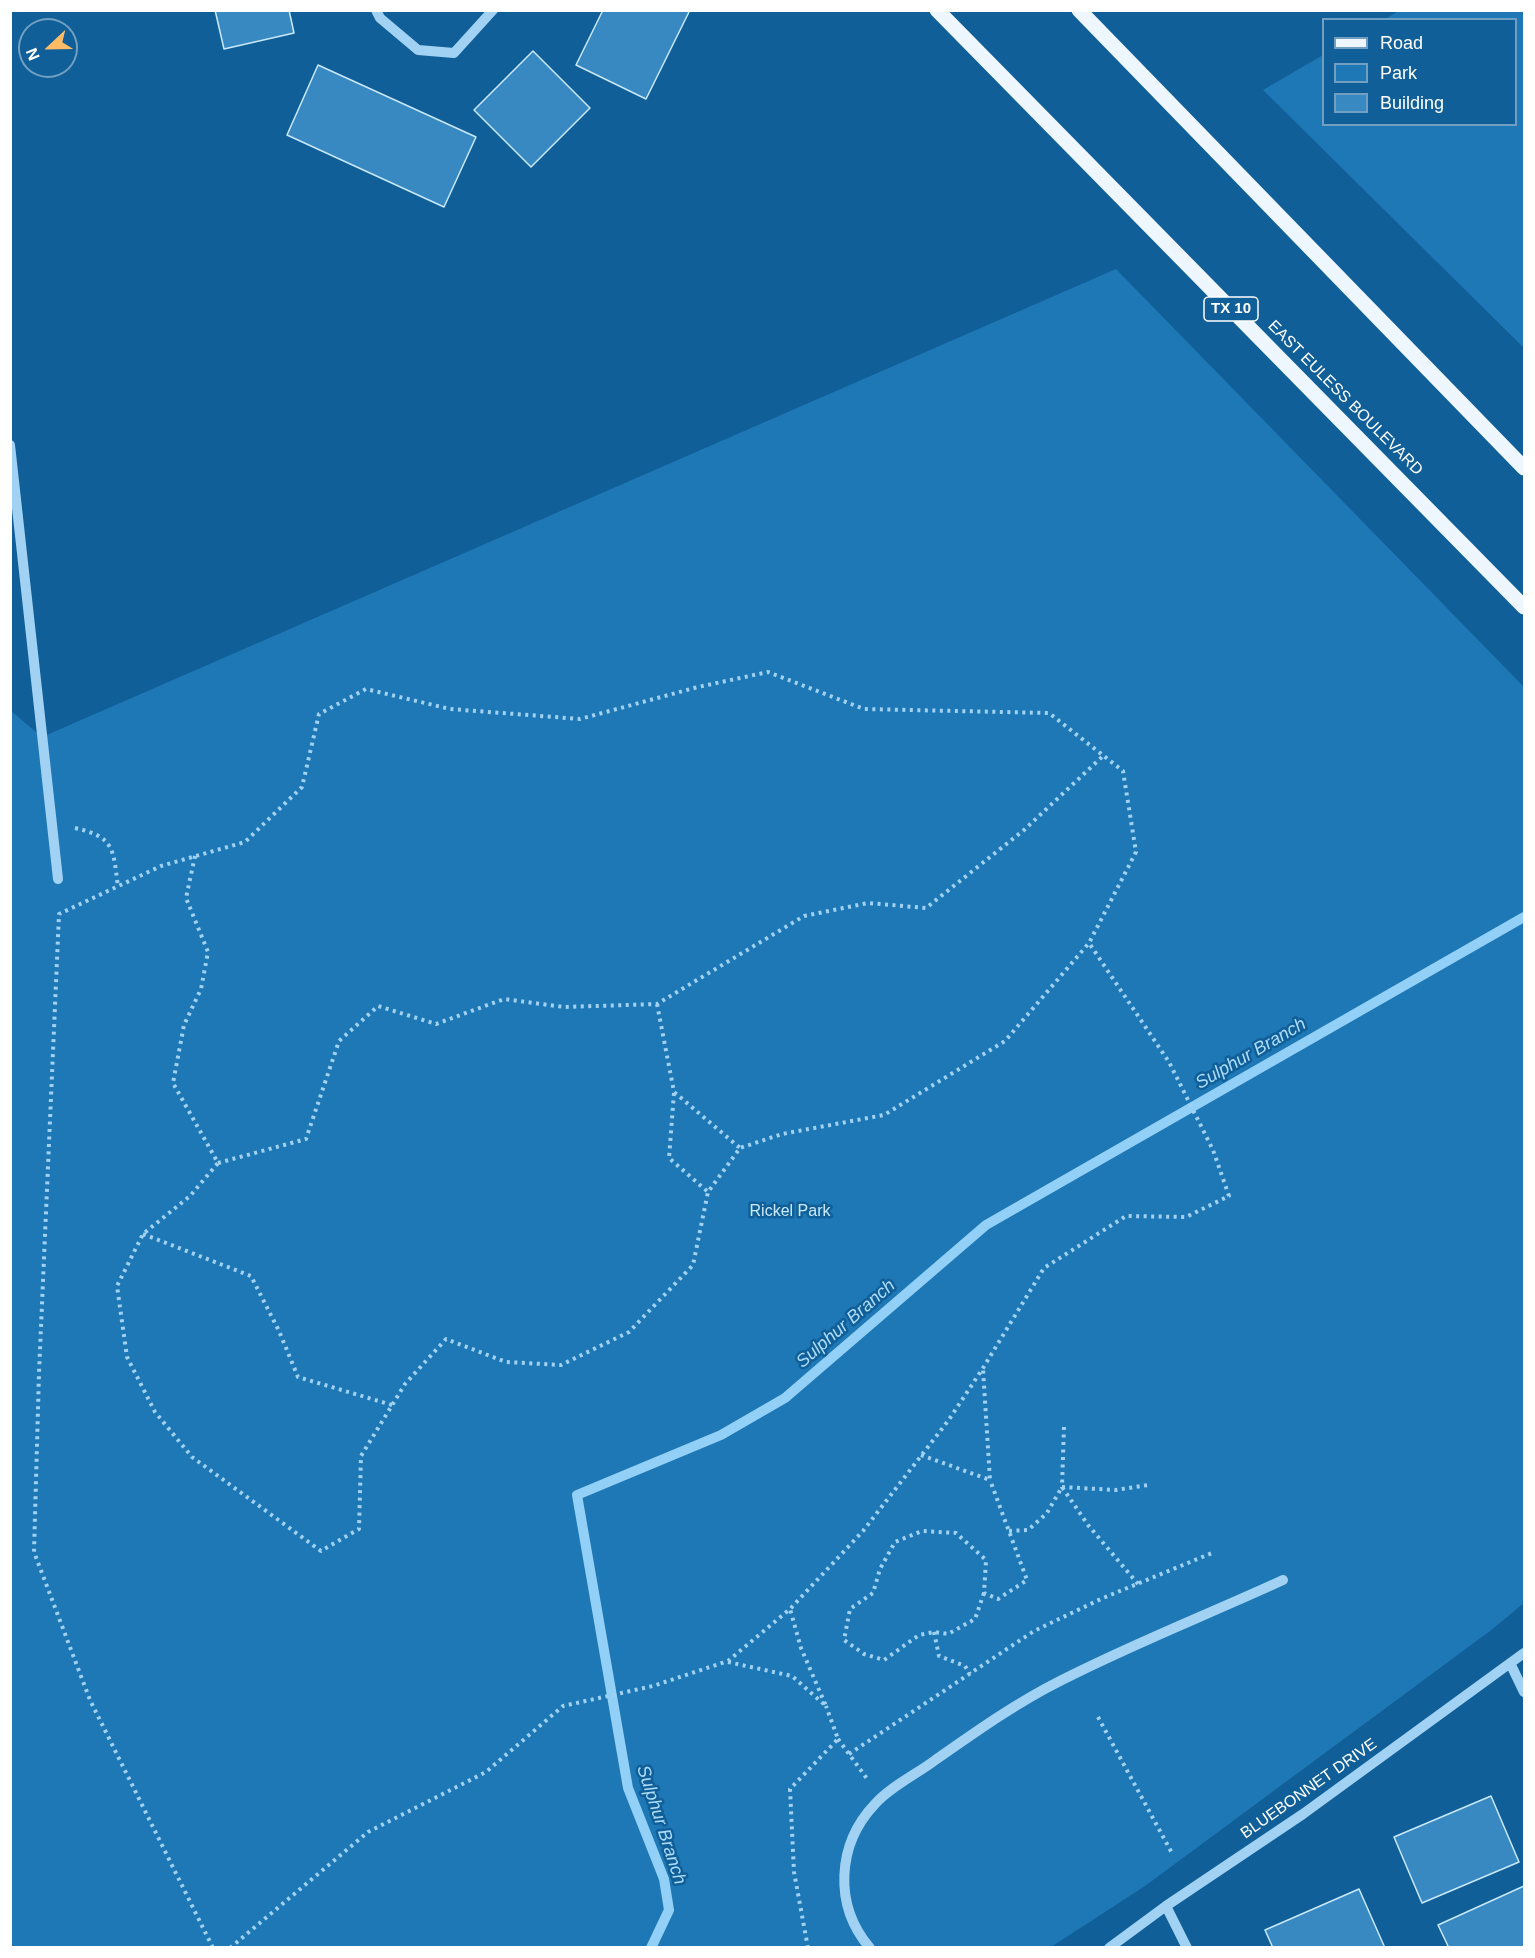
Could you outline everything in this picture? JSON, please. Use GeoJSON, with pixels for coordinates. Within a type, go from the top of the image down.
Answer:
{"type":"FeatureCollection","features":[{"type":"Feature","properties":{"kind":"main road","name":"EAST EULESS BOULEVARD"},"geometry":{"type":"LineString","coordinates":[[937,10],[1524,606]]}},
{"type":"Feature","properties":{"kind":"main road"},"geometry":{"type":"LineString","coordinates":[[1079,10],[1524,468]]}},
{"type":"Feature","properties":{"kind":"street"},"geometry":{"type":"LineString","coordinates":[[376,10],[380,18],[418,50],[454,53],[493,10]]}},
{"type":"Feature","properties":{"kind":"street"},"geometry":{"type":"LineString","coordinates":[[10,445],[15,540],[58,879]]}},
{"type":"Feature","properties":{"kind":"street"},"geometry":{"type":"LineString","coordinates":[[870,1947],[848,1912],[843,1884],[847,1855],[857,1829],[882,1799],[972,1734],[1059,1681],[1283,1580]]}},
{"type":"Feature","properties":{"kind":"street","name":"BLUEBONNET DRIVE"},"geometry":{"type":"LineString","coordinates":[[1109,1947],[1303,1814],[1511,1665],[1524,1653]]}},
{"type":"Feature","properties":{"kind":"street"},"geometry":{"type":"LineString","coordinates":[[1511,1665],[1524,1692]]}},
{"type":"Feature","properties":{"kind":"street"},"geometry":{"type":"LineString","coordinates":[[1166,1906],[1186,1947]]}},
{"type":"Feature","properties":{"kind":"path"},"geometry":{"type":"LineString","coordinates":[[213,1947],[90,1700],[34,1552],[40,1326],[59,914],[161,866],[245,842],[302,787],[319,714],[366,689],[450,709],[580,719],[698,687],[768,672],[864,709],[1049,713],[1104,756],[1123,771],[1136,852],[1089,943],[1005,1041],[884,1115],[782,1134],[740,1148],[708,1192],[693,1265],[629,1332],[561,1365],[506,1362],[446,1339],[405,1384],[362,1455],[359,1529],[321,1551],[192,1457],[155,1412],[127,1358],[117,1286],[143,1234],[190,1196],[218,1163],[306,1139],[339,1041],[378,1006],[436,1024],[504,999],[564,1007],[657,1004],[804,916],[868,903],[926,908],[1024,830],[1104,756]]}},
{"type":"Feature","properties":{"kind":"path"},"geometry":{"type":"LineString","coordinates":[[52,823],[97,833],[109,843],[118,886]]}},
{"type":"Feature","properties":{"kind":"path"},"geometry":{"type":"LineString","coordinates":[[195,856],[186,898],[208,952],[201,989],[184,1025],[173,1083],[218,1163]]}},
{"type":"Feature","properties":{"kind":"path"},"geometry":{"type":"LineString","coordinates":[[230,1947],[368,1832],[486,1772],[563,1706],[653,1686],[728,1661],[790,1609],[863,1531],[983,1368],[1044,1268],[1126,1216],[1186,1217],[1228,1197],[1213,1150],[1170,1062],[1089,943]]}},
{"type":"Feature","properties":{"kind":"path"},"geometry":{"type":"LineString","coordinates":[[657,1004],[674,1092],[669,1158],[708,1192]]}},
{"type":"Feature","properties":{"kind":"path"},"geometry":{"type":"LineString","coordinates":[[674,1092],[740,1148]]}},
{"type":"Feature","properties":{"kind":"path"},"geometry":{"type":"LineString","coordinates":[[143,1234],[250,1276],[279,1331],[298,1377],[393,1404]]}},
{"type":"Feature","properties":{"kind":"path"},"geometry":{"type":"LineString","coordinates":[[983,1368],[990,1479],[1027,1580],[998,1599],[984,1593]]}},
{"type":"Feature","properties":{"kind":"path"},"geometry":{"type":"LineString","coordinates":[[1009,1531],[1028,1530],[1047,1513],[1062,1487],[1064,1427]]}},
{"type":"Feature","properties":{"kind":"path"},"geometry":{"type":"LineString","coordinates":[[921,1455],[990,1479]]}},
{"type":"Feature","properties":{"kind":"path"},"geometry":{"type":"LineString","coordinates":[[1062,1487],[1116,1490],[1148,1485]]}},
{"type":"Feature","properties":{"kind":"path"},"geometry":{"type":"LineString","coordinates":[[1062,1487],[1088,1525],[1138,1584]]}},
{"type":"Feature","properties":{"kind":"path"},"geometry":{"type":"LineString","coordinates":[[922,1532],[956,1533],[986,1560],[984,1593],[975,1619],[948,1634],[934,1632],[919,1635],[884,1660],[864,1654],[844,1640],[850,1609],[873,1593],[880,1569],[895,1542],[922,1532]]}},
{"type":"Feature","properties":{"kind":"path"},"geometry":{"type":"LineString","coordinates":[[849,1754],[1034,1631],[1212,1553]]}},
{"type":"Feature","properties":{"kind":"path"},"geometry":{"type":"LineString","coordinates":[[790,1609],[801,1648],[838,1739],[882,1799]]}},
{"type":"Feature","properties":{"kind":"path"},"geometry":{"type":"LineString","coordinates":[[934,1632],[939,1656],[965,1666],[970,1674]]}},
{"type":"Feature","properties":{"kind":"path"},"geometry":{"type":"LineString","coordinates":[[728,1661],[792,1676],[826,1706]]}},
{"type":"Feature","properties":{"kind":"path"},"geometry":{"type":"LineString","coordinates":[[1098,1717],[1173,1855]]}},
{"type":"Feature","properties":{"kind":"path"},"geometry":{"type":"LineString","coordinates":[[808,1947],[794,1872],[790,1789],[838,1739]]}},
{"type":"Feature","properties":{"kind":"green space"},"geometry":{"type":"Polygon","coordinates":[[[1401,10],[1524,11],[1524,348],[1263,90],[1322,56],[1322,126],[1517,126],[1517,18],[1387,18],[1401,10]]]}},
{"type":"Feature","properties":{"kind":"green space","name":"Rickel Park"},"geometry":{"type":"Polygon","coordinates":[[[1116,269],[1524,687],[1524,1603],[1490,1631],[1145,1886],[1051,1947],[11,1947],[10,710],[42,737],[1116,269]]]}},
{"type":"Feature","properties":{"kind":"building"},"geometry":{"type":"Polygon","coordinates":[[[215,10],[289,10],[294,33],[224,49],[215,10]]]}},
{"type":"Feature","properties":{"kind":"building"},"geometry":{"type":"Polygon","coordinates":[[[603,10],[690,10],[646,99],[576,65],[603,10]]]}},
{"type":"Feature","properties":{"kind":"building"},"geometry":{"type":"Polygon","coordinates":[[[533,51],[590,108],[531,167],[474,110],[533,51]]]}},
{"type":"Feature","properties":{"kind":"building"},"geometry":{"type":"Polygon","coordinates":[[[318,65],[476,137],[444,207],[287,135],[318,65]]]}},
{"type":"Feature","properties":{"kind":"building"},"geometry":{"type":"Polygon","coordinates":[[[1491,1796],[1519,1862],[1422,1903],[1394,1837],[1491,1796]]]}},
{"type":"Feature","properties":{"kind":"building"},"geometry":{"type":"Polygon","coordinates":[[[1524,1886],[1524,1948],[1449,1948],[1438,1925],[1524,1886]]]}},
{"type":"Feature","properties":{"kind":"building"},"geometry":{"type":"Polygon","coordinates":[[[1359,1889],[1385,1948],[1273,1948],[1265,1930],[1359,1889]]]}},
{"type":"Feature","properties":{"kind":"waterway","name":"Sulphur Branch"},"geometry":{"type":"LineString","coordinates":[[651,1948],[669,1910],[664,1879],[628,1788],[577,1495],[721,1435],[785,1398],[986,1225],[1524,917]]}}]}
